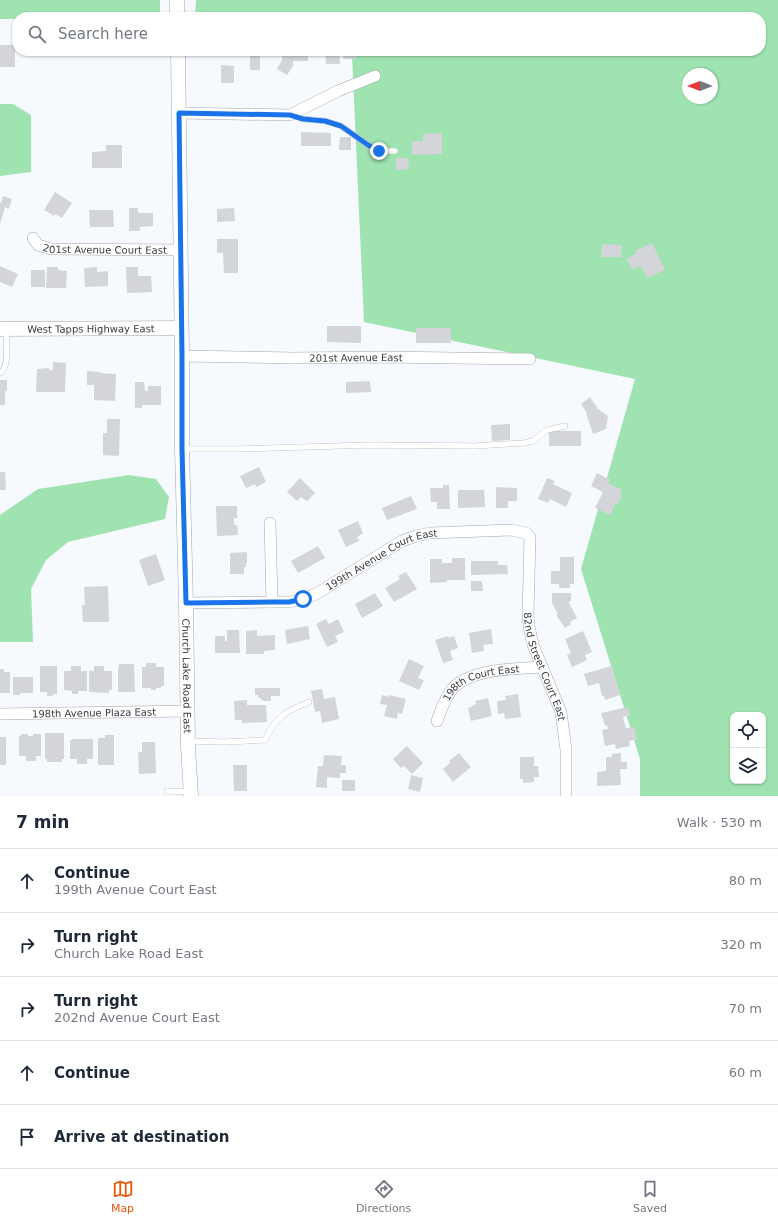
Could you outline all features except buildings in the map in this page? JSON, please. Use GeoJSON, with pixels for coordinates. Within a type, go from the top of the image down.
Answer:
{"type":"FeatureCollection","features":[{"type":"Feature","properties":{"kind":"street"},"geometry":{"type":"LineString","coordinates":[[177,0],[177,12]]}},
{"type":"Feature","properties":{"kind":"street","name":"Church Lake Road East"},"geometry":{"type":"LineString","coordinates":[[178,56],[182,449],[188,741],[191,794]]}},
{"type":"Feature","properties":{"kind":"street"},"geometry":{"type":"LineString","coordinates":[[179,113],[290,115],[338,91],[376,76]]}},
{"type":"Feature","properties":{"kind":"street","name":"201st Avenue Court East"},"geometry":{"type":"LineString","coordinates":[[33,238],[38,245],[51,249],[180,250]]}},
{"type":"Feature","properties":{"kind":"street","name":"West Tapps Highway East"},"geometry":{"type":"LineString","coordinates":[[3,329],[181,328]]}},
{"type":"Feature","properties":{"kind":"street","name":"201st Avenue East"},"geometry":{"type":"LineString","coordinates":[[182,356],[530,359]]}},
{"type":"Feature","properties":{"kind":"street"},"geometry":{"type":"LineString","coordinates":[[270,523],[272,602]]}},
{"type":"Feature","properties":{"kind":"street","name":"199th Avenue Court East"},"geometry":{"type":"LineString","coordinates":[[186,603],[296,601],[316,594],[402,541],[430,533],[512,530],[526,533],[530,537]]}},
{"type":"Feature","properties":{"kind":"street","name":"82nd Street Court East"},"geometry":{"type":"LineString","coordinates":[[530,537],[529,626],[533,645],[561,712],[566,750],[566,796]]}},
{"type":"Feature","properties":{"kind":"street","name":"198th Court East"},"geometry":{"type":"LineString","coordinates":[[437,721],[446,698],[453,688],[461,681],[470,677],[495,671],[542,667]]}},
{"type":"Feature","properties":{"kind":"street","name":"198th Avenue Plaza East"},"geometry":{"type":"LineString","coordinates":[[0,714],[188,711]]}},
{"type":"Feature","properties":{"kind":"lane"},"geometry":{"type":"LineString","coordinates":[[290,115],[303,119],[325,121],[341,126],[379,151],[395,151]]}},
{"type":"Feature","properties":{"kind":"lane"},"geometry":{"type":"LineString","coordinates":[[0,373],[3,371],[6,361],[3,329]]}},
{"type":"Feature","properties":{"kind":"lane"},"geometry":{"type":"LineString","coordinates":[[182,449],[370,445],[475,446],[524,443],[533,440],[547,430],[565,426]]}},
{"type":"Feature","properties":{"kind":"lane"},"geometry":{"type":"LineString","coordinates":[[188,741],[224,742],[266,740],[271,727],[283,714],[309,702]]}},
{"type":"Feature","properties":{"kind":"lane"},"geometry":{"type":"LineString","coordinates":[[167,791],[191,794]]}},
{"type":"Feature","properties":{"kind":"green space"},"geometry":{"type":"Polygon","coordinates":[[[0,0],[160,0],[160,12],[12,12],[12,19],[0,19],[0,0]]]}},
{"type":"Feature","properties":{"kind":"green space"},"geometry":{"type":"Polygon","coordinates":[[[196,0],[778,0],[778,796],[640,796],[640,759],[581,569],[635,379],[364,322],[352,56],[766,56],[766,12],[195,12],[196,0]]]}},
{"type":"Feature","properties":{"kind":"green space"},"geometry":{"type":"Polygon","coordinates":[[[0,104],[13,104],[31,115],[31,172],[0,176],[0,104]]]}},
{"type":"Feature","properties":{"kind":"green space"},"geometry":{"type":"Polygon","coordinates":[[[129,475],[156,479],[169,497],[165,519],[68,542],[46,560],[31,589],[33,642],[0,642],[0,515],[38,489],[129,475]]]}},
{"type":"Feature","properties":{"kind":"route"},"geometry":{"type":"LineString","coordinates":[[303,599],[289,602],[186,603],[182,449],[179,113],[290,115],[303,119],[325,121],[341,126],[379,151]]}}]}
